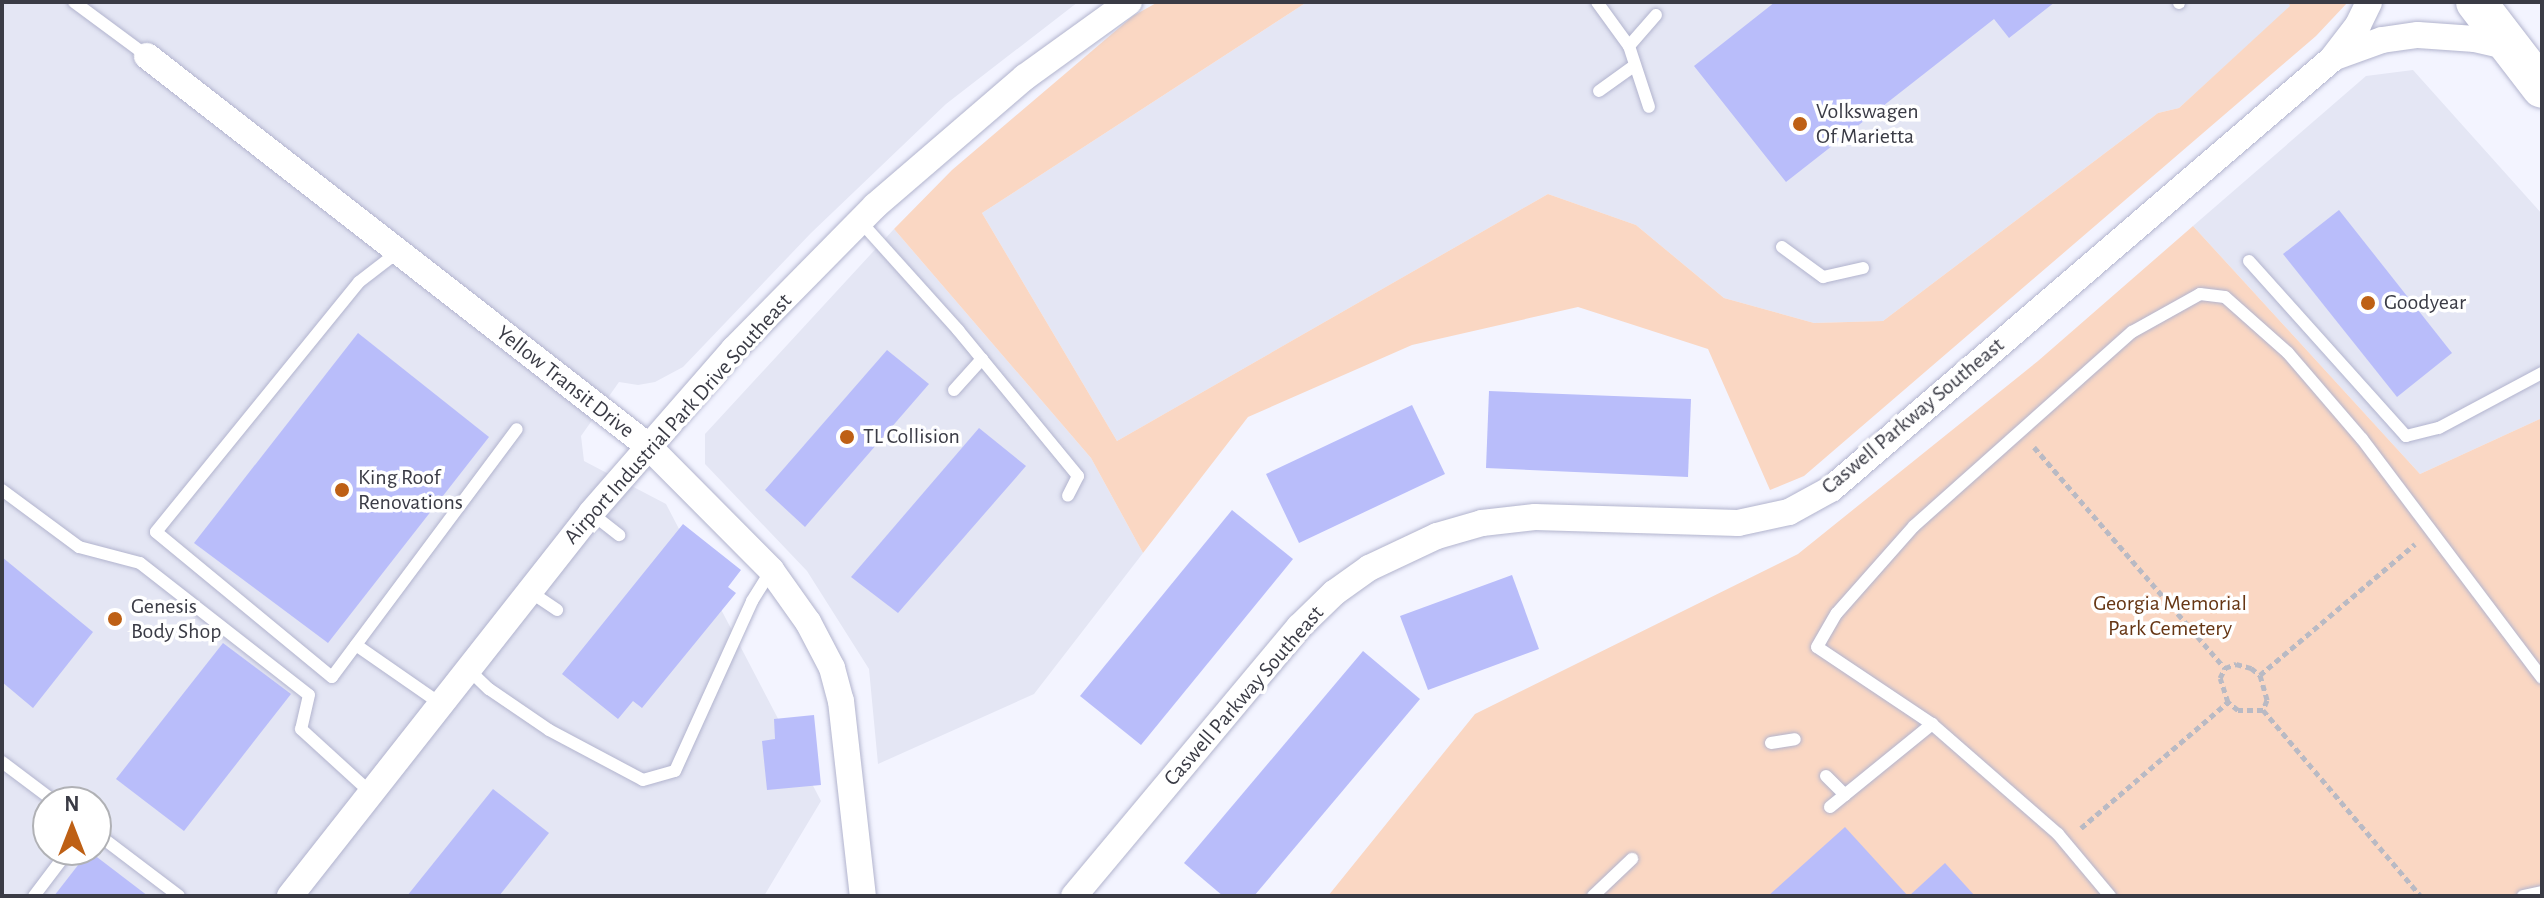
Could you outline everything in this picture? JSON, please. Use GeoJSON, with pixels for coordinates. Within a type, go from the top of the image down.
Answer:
{"type":"FeatureCollection","features":[{"type":"Feature","properties":{"kind":"main road"},"geometry":{"type":"LineString","coordinates":[[2476,2],[2542,88]]}},
{"type":"Feature","properties":{"kind":"street","name":"Airport Industrial Park Drive Southeast"},"geometry":{"type":"LineString","coordinates":[[290,896],[591,513],[734,349],[860,221],[1025,77],[1129,2]]}},
{"type":"Feature","properties":{"kind":"street","name":"Caswell Parkway Southeast"},"geometry":{"type":"LineString","coordinates":[[1074,896],[1299,627],[1334,593],[1369,568],[1437,536],[1482,523],[1535,517],[1738,523],[1789,512],[1831,489],[2332,59],[2358,25],[2369,2]]}},
{"type":"Feature","properties":{"kind":"street","name":"Caswell Parkway Southeast"},"geometry":{"type":"LineString","coordinates":[[2332,59],[2382,40],[2418,35],[2475,39],[2511,47]]}},
{"type":"Feature","properties":{"kind":"street","name":"Yellow Transit Drive"},"geometry":{"type":"LineString","coordinates":[[147,56],[648,446],[771,570],[808,622],[832,668],[841,701],[863,896]]}},
{"type":"Feature","properties":{"kind":"lane"},"geometry":{"type":"LineString","coordinates":[[74,2],[147,56]]}},
{"type":"Feature","properties":{"kind":"lane"},"geometry":{"type":"LineString","coordinates":[[1597,2],[1629,46],[1649,107]]}},
{"type":"Feature","properties":{"kind":"lane"},"geometry":{"type":"LineString","coordinates":[[1629,46],[1656,15]]}},
{"type":"Feature","properties":{"kind":"lane"},"geometry":{"type":"LineString","coordinates":[[1599,91],[1635,65]]}},
{"type":"Feature","properties":{"kind":"lane"},"geometry":{"type":"LineString","coordinates":[[860,221],[982,359],[1078,476],[1068,496]]}},
{"type":"Feature","properties":{"kind":"lane"},"geometry":{"type":"LineString","coordinates":[[1782,247],[1823,277],[1863,268]]}},
{"type":"Feature","properties":{"kind":"lane"},"geometry":{"type":"LineString","coordinates":[[398,252],[359,282],[156,532],[332,677],[517,429]]}},
{"type":"Feature","properties":{"kind":"lane"},"geometry":{"type":"LineString","coordinates":[[2249,261],[2406,436],[2439,428],[2542,373]]}},
{"type":"Feature","properties":{"kind":"lane"},"geometry":{"type":"LineString","coordinates":[[2110,896],[2065,842],[1932,724],[1817,647],[1837,613],[1914,526],[2132,332],[2200,294],[2225,297],[2288,353],[2362,439],[2542,678]]}},
{"type":"Feature","properties":{"kind":"lane"},"geometry":{"type":"LineString","coordinates":[[954,390],[982,359]]}},
{"type":"Feature","properties":{"kind":"lane"},"geometry":{"type":"LineString","coordinates":[[2,490],[79,547],[140,563],[309,695],[301,729],[370,792]]}},
{"type":"Feature","properties":{"kind":"lane"},"geometry":{"type":"LineString","coordinates":[[591,513],[619,535]]}},
{"type":"Feature","properties":{"kind":"lane"},"geometry":{"type":"LineString","coordinates":[[468,669],[489,689],[549,730],[643,780],[675,771],[752,601],[771,570]]}},
{"type":"Feature","properties":{"kind":"lane"},"geometry":{"type":"LineString","coordinates":[[529,591],[557,610]]}},
{"type":"Feature","properties":{"kind":"lane"},"geometry":{"type":"LineString","coordinates":[[356,645],[441,704]]}},
{"type":"Feature","properties":{"kind":"lane"},"geometry":{"type":"LineString","coordinates":[[1830,807],[1932,724]]}},
{"type":"Feature","properties":{"kind":"lane"},"geometry":{"type":"LineString","coordinates":[[1771,743],[1795,739]]}},
{"type":"Feature","properties":{"kind":"lane"},"geometry":{"type":"LineString","coordinates":[[2,762],[34,786]]}},
{"type":"Feature","properties":{"kind":"lane"},"geometry":{"type":"LineString","coordinates":[[1826,776],[1845,795]]}},
{"type":"Feature","properties":{"kind":"lane"},"geometry":{"type":"LineString","coordinates":[[112,846],[172,894]]}},
{"type":"Feature","properties":{"kind":"lane"},"geometry":{"type":"LineString","coordinates":[[1593,896],[1632,859]]}},
{"type":"Feature","properties":{"kind":"lane"},"geometry":{"type":"LineString","coordinates":[[34,896],[57,866]]}},
{"type":"Feature","properties":{"kind":"lane"},"geometry":{"type":"LineString","coordinates":[[2523,896],[2542,892]]}},
{"type":"Feature","properties":{"kind":"path"},"geometry":{"type":"LineString","coordinates":[[2021,431],[2225,668]]}},
{"type":"Feature","properties":{"kind":"path"},"geometry":{"type":"LineString","coordinates":[[2260,675],[2431,531]]}},
{"type":"Feature","properties":{"kind":"path"},"geometry":{"type":"LineString","coordinates":[[2263,710],[2267,700],[2260,675],[2251,668],[2236,664],[2225,668],[2220,678],[2228,702],[2238,710],[2263,710],[2421,896]]}},
{"type":"Feature","properties":{"kind":"path"},"geometry":{"type":"LineString","coordinates":[[2065,842],[2228,702]]}},
{"type":"Feature","properties":{"kind":"shaded area"},"geometry":{"type":"Polygon","coordinates":[[[2,2],[1078,2],[946,104],[811,233],[683,367],[655,382],[638,385],[619,382],[581,436],[584,461],[666,504],[821,801],[764,896],[2,896],[2,2]]]}},
{"type":"Feature","properties":{"kind":"shaded area"},"geometry":{"type":"Polygon","coordinates":[[[1307,2],[2288,2],[2291,6],[2179,108],[2158,113],[1883,321],[1814,323],[1724,298],[1636,225],[1548,194],[1117,441],[982,213],[1307,2]]]}},
{"type":"Feature","properties":{"kind":"shaded area"},"geometry":{"type":"Polygon","coordinates":[[[2413,70],[2542,214],[2542,418],[2420,474],[2193,226],[2366,76],[2413,70]]]}},
{"type":"Feature","properties":{"kind":"shaded area"},"geometry":{"type":"Polygon","coordinates":[[[894,229],[1091,458],[1143,553],[1034,694],[878,764],[869,669],[807,571],[705,464],[705,434],[894,229]]]}},
{"type":"Feature","properties":{"kind":"green space"},"geometry":{"type":"Polygon","coordinates":[[[1158,2],[1307,2],[982,213],[1117,441],[1548,194],[1636,225],[1724,298],[1814,323],[1883,321],[2158,113],[2179,108],[2290,6],[2288,2],[2348,2],[2316,36],[1804,476],[1770,490],[1708,349],[1578,307],[1412,345],[1248,417],[1143,553],[1091,458],[894,229],[952,170],[1133,16],[1158,2]]]}},
{"type":"Feature","properties":{"kind":"green space","name":"Georgia Memorial Park Cemetery"},"geometry":{"type":"Polygon","coordinates":[[[2193,226],[2420,474],[2542,418],[2542,896],[1328,896],[1475,714],[1798,554],[2038,361],[2193,226]]]}},
{"type":"Feature","properties":{"kind":"building","name":"Volkswagen Of Marietta"},"geometry":{"type":"Polygon","coordinates":[[[1775,2],[2055,2],[2009,38],[1994,19],[1786,182],[1694,66],[1775,2]]]}},
{"type":"Feature","properties":{"kind":"building","name":"Goodyear"},"geometry":{"type":"Polygon","coordinates":[[[2339,210],[2452,353],[2397,397],[2283,254],[2339,210]]]}},
{"type":"Feature","properties":{"kind":"building","name":"King Roof Renovations"},"geometry":{"type":"Polygon","coordinates":[[[358,333],[489,437],[328,643],[194,543],[358,333]]]}},
{"type":"Feature","properties":{"kind":"building","name":"TL Collision"},"geometry":{"type":"Polygon","coordinates":[[[887,350],[929,384],[805,527],[765,490],[887,350]]]}},
{"type":"Feature","properties":{"kind":"building"},"geometry":{"type":"Polygon","coordinates":[[[1489,391],[1691,399],[1688,477],[1486,468],[1489,391]]]}},
{"type":"Feature","properties":{"kind":"building"},"geometry":{"type":"Polygon","coordinates":[[[1412,405],[1445,474],[1299,543],[1266,474],[1412,405]]]}},
{"type":"Feature","properties":{"kind":"building"},"geometry":{"type":"Polygon","coordinates":[[[979,428],[1026,466],[898,613],[851,577],[979,428]]]}},
{"type":"Feature","properties":{"kind":"building"},"geometry":{"type":"Polygon","coordinates":[[[1232,510],[1293,559],[1141,745],[1080,696],[1232,510]]]}},
{"type":"Feature","properties":{"kind":"building"},"geometry":{"type":"Polygon","coordinates":[[[683,524],[741,570],[728,587],[736,593],[642,708],[633,701],[618,719],[562,674],[683,524]]]}},
{"type":"Feature","properties":{"kind":"building"},"geometry":{"type":"Polygon","coordinates":[[[2,557],[93,632],[33,708],[2,682],[2,557]]]}},
{"type":"Feature","properties":{"kind":"building"},"geometry":{"type":"Polygon","coordinates":[[[1512,575],[1539,649],[1428,690],[1400,616],[1512,575]]]}},
{"type":"Feature","properties":{"kind":"building"},"geometry":{"type":"Polygon","coordinates":[[[223,643],[291,694],[184,831],[116,779],[223,643]]]}},
{"type":"Feature","properties":{"kind":"building"},"geometry":{"type":"Polygon","coordinates":[[[1363,651],[1420,699],[1254,896],[1223,896],[1184,863],[1363,651]]]}},
{"type":"Feature","properties":{"kind":"building"},"geometry":{"type":"Polygon","coordinates":[[[814,715],[821,785],[767,790],[762,741],[775,739],[774,719],[814,715]]]}},
{"type":"Feature","properties":{"kind":"building"},"geometry":{"type":"Polygon","coordinates":[[[493,789],[549,833],[499,896],[407,896],[493,789]]]}},
{"type":"Feature","properties":{"kind":"building"},"geometry":{"type":"Polygon","coordinates":[[[1845,827],[1908,896],[1768,896],[1845,827]]]}},
{"type":"Feature","properties":{"kind":"building"},"geometry":{"type":"Polygon","coordinates":[[[1945,863],[1975,896],[1909,896],[1945,863]]]}},
{"type":"Feature","properties":{"kind":"building"},"geometry":{"type":"Polygon","coordinates":[[[77,866],[109,866],[148,896],[54,896],[77,866]]]}},
{"type":"Feature","properties":{"kind":"place","name":"Volkswagen Of Marietta"},"geometry":{"type":"Point","coordinates":[1800,124]}},
{"type":"Feature","properties":{"kind":"place","name":"Goodyear"},"geometry":{"type":"Point","coordinates":[2368,303]}},
{"type":"Feature","properties":{"kind":"place","name":"TL Collision"},"geometry":{"type":"Point","coordinates":[847,437]}},
{"type":"Feature","properties":{"kind":"place","name":"King Roof Renovations"},"geometry":{"type":"Point","coordinates":[342,490]}},
{"type":"Feature","properties":{"kind":"place","name":"Genesis Body Shop"},"geometry":{"type":"Point","coordinates":[115,619]}}]}
